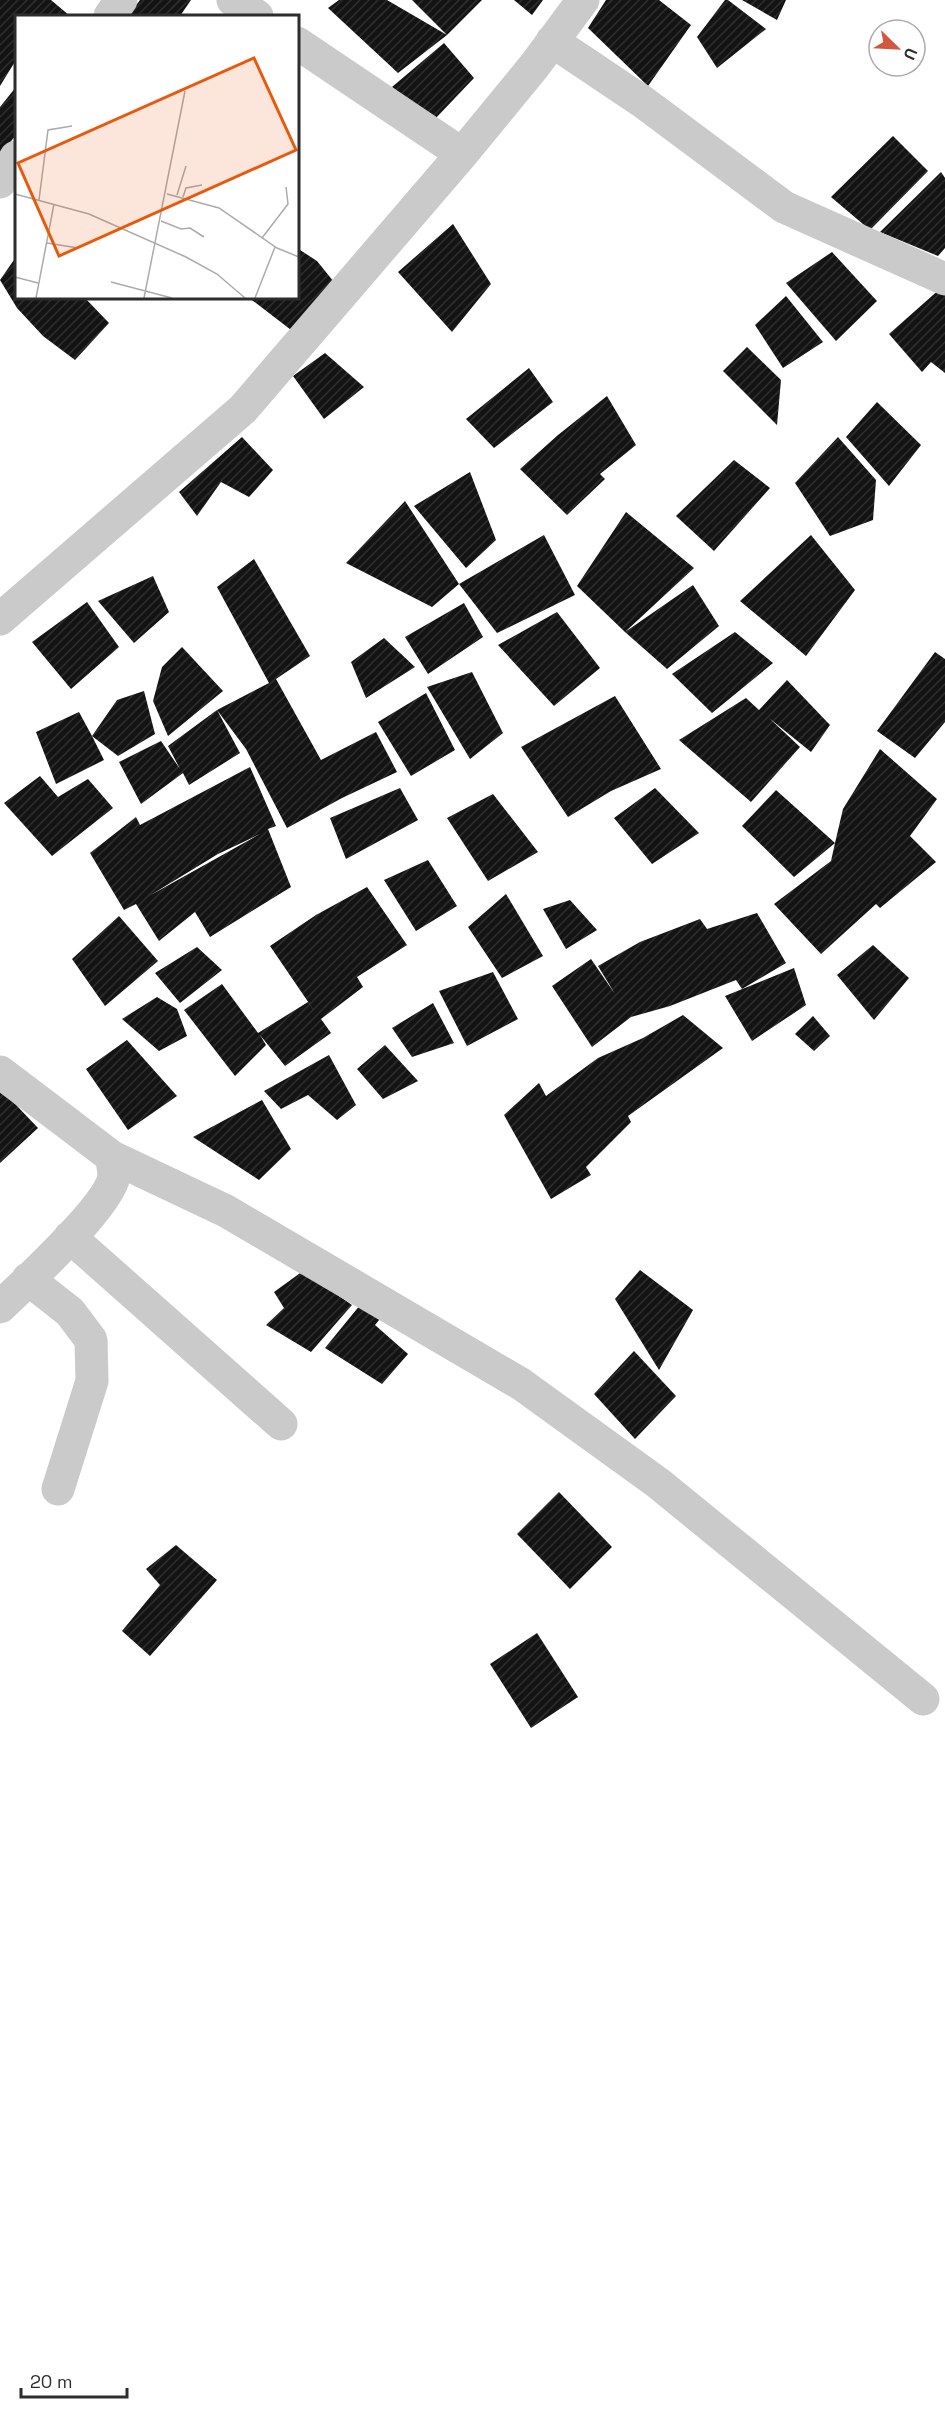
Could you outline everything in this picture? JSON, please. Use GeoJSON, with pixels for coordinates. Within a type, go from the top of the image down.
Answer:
{"type":"FeatureCollection","features":[{"type":"Feature","properties":{"kind":"street"},"geometry":{"type":"LineString","coordinates":[[111,15],[121,0]]}},
{"type":"Feature","properties":{"kind":"street"},"geometry":{"type":"LineString","coordinates":[[232,0],[255,15]]}},
{"type":"Feature","properties":{"kind":"street"},"geometry":{"type":"LineString","coordinates":[[0,620],[243,410],[462,154],[583,0]]}},
{"type":"Feature","properties":{"kind":"street"},"geometry":{"type":"LineString","coordinates":[[552,41],[643,102],[784,207],[945,279]]}},
{"type":"Feature","properties":{"kind":"street"},"geometry":{"type":"LineString","coordinates":[[298,44],[462,154]]}},
{"type":"Feature","properties":{"kind":"street"},"geometry":{"type":"LineString","coordinates":[[0,182],[15,159]]}},
{"type":"Feature","properties":{"kind":"street"},"geometry":{"type":"LineString","coordinates":[[0,1072],[112,1157],[226,1211],[521,1384],[658,1483],[923,1699]]}},
{"type":"Feature","properties":{"kind":"street"},"geometry":{"type":"LineString","coordinates":[[0,1307],[70,1237],[104,1198],[114,1177],[112,1157]]}},
{"type":"Feature","properties":{"kind":"street"},"geometry":{"type":"LineString","coordinates":[[70,1237],[281,1424]]}},
{"type":"Feature","properties":{"kind":"street"},"geometry":{"type":"LineString","coordinates":[[28,1279],[70,1312],[91,1340],[92,1381],[58,1489]]}},
{"type":"Feature","properties":{"kind":"building"},"geometry":{"type":"Polygon","coordinates":[[[0,0],[51,0],[69,15],[15,15],[15,62],[0,86],[0,0]]]}},
{"type":"Feature","properties":{"kind":"building"},"geometry":{"type":"Polygon","coordinates":[[[140,0],[191,0],[181,15],[129,15],[140,0]]]}},
{"type":"Feature","properties":{"kind":"building"},"geometry":{"type":"Polygon","coordinates":[[[339,0],[387,0],[447,35],[398,73],[328,8],[339,0]]]}},
{"type":"Feature","properties":{"kind":"building"},"geometry":{"type":"Polygon","coordinates":[[[412,0],[482,0],[447,35],[412,0]]]}},
{"type":"Feature","properties":{"kind":"building"},"geometry":{"type":"Polygon","coordinates":[[[514,0],[543,0],[532,15],[514,0]]]}},
{"type":"Feature","properties":{"kind":"building"},"geometry":{"type":"Polygon","coordinates":[[[606,0],[659,0],[691,25],[648,86],[588,28],[606,0]]]}},
{"type":"Feature","properties":{"kind":"building"},"geometry":{"type":"Polygon","coordinates":[[[725,0],[766,29],[717,68],[697,37],[725,0]]]}},
{"type":"Feature","properties":{"kind":"building"},"geometry":{"type":"Polygon","coordinates":[[[742,0],[786,0],[777,20],[742,0]]]}},
{"type":"Feature","properties":{"kind":"building"},"geometry":{"type":"Polygon","coordinates":[[[444,43],[474,78],[434,120],[392,87],[444,43]]]}},
{"type":"Feature","properties":{"kind":"building"},"geometry":{"type":"Polygon","coordinates":[[[15,88],[15,136],[0,155],[0,107],[15,88]]]}},
{"type":"Feature","properties":{"kind":"building"},"geometry":{"type":"Polygon","coordinates":[[[893,136],[928,171],[870,230],[831,197],[893,136]]]}},
{"type":"Feature","properties":{"kind":"building"},"geometry":{"type":"Polygon","coordinates":[[[941,172],[945,178],[945,248],[938,256],[880,232],[941,172]]]}},
{"type":"Feature","properties":{"kind":"building"},"geometry":{"type":"Polygon","coordinates":[[[453,224],[491,284],[452,332],[398,272],[453,224]]]}},
{"type":"Feature","properties":{"kind":"building"},"geometry":{"type":"Polygon","coordinates":[[[298,249],[317,261],[338,287],[295,333],[249,298],[298,298],[298,249]]]}},
{"type":"Feature","properties":{"kind":"building"},"geometry":{"type":"Polygon","coordinates":[[[832,252],[877,301],[836,341],[786,283],[832,252]]]}},
{"type":"Feature","properties":{"kind":"building"},"geometry":{"type":"Polygon","coordinates":[[[15,258],[15,298],[85,298],[109,323],[75,360],[43,336],[17,308],[0,280],[15,258]]]}},
{"type":"Feature","properties":{"kind":"building"},"geometry":{"type":"Polygon","coordinates":[[[941,288],[945,292],[945,373],[931,362],[922,372],[889,334],[941,288]]]}},
{"type":"Feature","properties":{"kind":"building"},"geometry":{"type":"Polygon","coordinates":[[[786,296],[823,342],[783,368],[755,325],[786,296]]]}},
{"type":"Feature","properties":{"kind":"building"},"geometry":{"type":"Polygon","coordinates":[[[747,347],[781,380],[777,425],[723,371],[747,347]]]}},
{"type":"Feature","properties":{"kind":"building"},"geometry":{"type":"Polygon","coordinates":[[[325,353],[364,387],[324,419],[293,376],[325,353]]]}},
{"type":"Feature","properties":{"kind":"building"},"geometry":{"type":"Polygon","coordinates":[[[529,368],[553,402],[494,448],[466,419],[529,368]]]}},
{"type":"Feature","properties":{"kind":"building"},"geometry":{"type":"Polygon","coordinates":[[[607,396],[636,445],[600,474],[605,479],[567,515],[520,469],[607,396]]]}},
{"type":"Feature","properties":{"kind":"building"},"geometry":{"type":"Polygon","coordinates":[[[877,402],[921,445],[889,486],[846,437],[877,402]]]}},
{"type":"Feature","properties":{"kind":"building"},"geometry":{"type":"Polygon","coordinates":[[[242,437],[273,470],[249,497],[221,482],[197,516],[179,492],[242,437]]]}},
{"type":"Feature","properties":{"kind":"building"},"geometry":{"type":"Polygon","coordinates":[[[838,437],[876,480],[873,520],[830,536],[795,483],[838,437]]]}},
{"type":"Feature","properties":{"kind":"building"},"geometry":{"type":"Polygon","coordinates":[[[734,460],[770,488],[714,551],[676,516],[734,460]]]}},
{"type":"Feature","properties":{"kind":"building"},"geometry":{"type":"Polygon","coordinates":[[[470,472],[496,540],[466,568],[414,506],[470,472]]]}},
{"type":"Feature","properties":{"kind":"building"},"geometry":{"type":"Polygon","coordinates":[[[405,501],[459,584],[432,607],[346,563],[405,501]]]}},
{"type":"Feature","properties":{"kind":"building"},"geometry":{"type":"Polygon","coordinates":[[[626,512],[694,568],[625,632],[577,586],[626,512]]]}},
{"type":"Feature","properties":{"kind":"building"},"geometry":{"type":"Polygon","coordinates":[[[544,535],[575,595],[497,633],[459,584],[544,535]]]}},
{"type":"Feature","properties":{"kind":"building"},"geometry":{"type":"Polygon","coordinates":[[[811,535],[855,590],[806,656],[740,601],[811,535]]]}},
{"type":"Feature","properties":{"kind":"building"},"geometry":{"type":"Polygon","coordinates":[[[254,559],[310,656],[276,679],[321,760],[376,732],[397,772],[287,828],[246,749],[217,710],[269,683],[217,587],[254,559]]]}},
{"type":"Feature","properties":{"kind":"building"},"geometry":{"type":"Polygon","coordinates":[[[153,576],[169,612],[134,643],[98,601],[153,576]]]}},
{"type":"Feature","properties":{"kind":"building"},"geometry":{"type":"Polygon","coordinates":[[[693,585],[719,626],[667,669],[625,632],[693,585]]]}},
{"type":"Feature","properties":{"kind":"building"},"geometry":{"type":"Polygon","coordinates":[[[87,602],[119,647],[71,689],[32,642],[87,602]]]}},
{"type":"Feature","properties":{"kind":"building"},"geometry":{"type":"Polygon","coordinates":[[[464,603],[483,637],[428,674],[405,637],[464,603]]]}},
{"type":"Feature","properties":{"kind":"building"},"geometry":{"type":"Polygon","coordinates":[[[557,612],[600,668],[554,706],[498,645],[557,612]]]}},
{"type":"Feature","properties":{"kind":"building"},"geometry":{"type":"Polygon","coordinates":[[[735,632],[773,663],[712,713],[672,674],[735,632]]]}},
{"type":"Feature","properties":{"kind":"building"},"geometry":{"type":"Polygon","coordinates":[[[384,638],[415,667],[366,698],[351,662],[384,638]]]}},
{"type":"Feature","properties":{"kind":"building"},"geometry":{"type":"Polygon","coordinates":[[[182,647],[223,691],[168,736],[153,701],[162,667],[182,647]]]}},
{"type":"Feature","properties":{"kind":"building"},"geometry":{"type":"Polygon","coordinates":[[[935,652],[945,659],[945,722],[915,758],[877,731],[935,652]]]}},
{"type":"Feature","properties":{"kind":"building"},"geometry":{"type":"Polygon","coordinates":[[[472,672],[503,733],[470,759],[427,687],[472,672]]]}},
{"type":"Feature","properties":{"kind":"building"},"geometry":{"type":"Polygon","coordinates":[[[787,680],[830,725],[811,752],[769,718],[800,747],[751,802],[679,740],[746,698],[759,710],[787,680]]]}},
{"type":"Feature","properties":{"kind":"building"},"geometry":{"type":"Polygon","coordinates":[[[144,691],[155,734],[118,756],[92,736],[117,700],[144,691]]]}},
{"type":"Feature","properties":{"kind":"building"},"geometry":{"type":"Polygon","coordinates":[[[426,693],[455,750],[411,776],[378,722],[426,693]]]}},
{"type":"Feature","properties":{"kind":"building"},"geometry":{"type":"Polygon","coordinates":[[[615,696],[661,769],[611,791],[568,817],[521,747],[615,696]]]}},
{"type":"Feature","properties":{"kind":"building"},"geometry":{"type":"Polygon","coordinates":[[[217,710],[240,753],[189,785],[183,773],[141,804],[119,762],[161,741],[180,769],[168,746],[217,710]]]}},
{"type":"Feature","properties":{"kind":"building"},"geometry":{"type":"Polygon","coordinates":[[[79,712],[104,760],[56,784],[36,732],[79,712]]]}},
{"type":"Feature","properties":{"kind":"building"},"geometry":{"type":"Polygon","coordinates":[[[880,749],[937,799],[910,836],[936,862],[880,908],[876,904],[821,954],[774,904],[831,861],[843,809],[880,749]]]}},
{"type":"Feature","properties":{"kind":"building"},"geometry":{"type":"Polygon","coordinates":[[[250,767],[276,826],[268,829],[291,887],[210,937],[195,912],[159,941],[136,904],[124,910],[90,853],[136,817],[140,825],[250,767]],[[260,834],[218,854],[149,896],[260,834]]]}},
{"type":"Feature","properties":{"kind":"building"},"geometry":{"type":"Polygon","coordinates":[[[40,776],[58,797],[88,779],[113,808],[52,856],[4,803],[40,776]]]}},
{"type":"Feature","properties":{"kind":"building"},"geometry":{"type":"Polygon","coordinates":[[[400,788],[418,820],[346,859],[330,818],[400,788]]]}},
{"type":"Feature","properties":{"kind":"building"},"geometry":{"type":"Polygon","coordinates":[[[655,788],[699,833],[652,864],[614,818],[655,788]]]}},
{"type":"Feature","properties":{"kind":"building"},"geometry":{"type":"Polygon","coordinates":[[[776,790],[835,843],[794,877],[742,826],[776,790]]]}},
{"type":"Feature","properties":{"kind":"building"},"geometry":{"type":"Polygon","coordinates":[[[493,794],[538,852],[488,881],[447,818],[493,794]]]}},
{"type":"Feature","properties":{"kind":"building"},"geometry":{"type":"Polygon","coordinates":[[[428,860],[457,906],[416,931],[384,880],[428,860]]]}},
{"type":"Feature","properties":{"kind":"building"},"geometry":{"type":"Polygon","coordinates":[[[367,887],[407,945],[357,977],[363,987],[321,1019],[331,1033],[285,1066],[260,1035],[266,1045],[235,1076],[184,1010],[222,984],[258,1033],[308,1002],[315,1012],[270,946],[316,915],[367,887]]]}},
{"type":"Feature","properties":{"kind":"building"},"geometry":{"type":"Polygon","coordinates":[[[506,894],[543,956],[502,978],[468,927],[506,894]]]}},
{"type":"Feature","properties":{"kind":"building"},"geometry":{"type":"Polygon","coordinates":[[[570,900],[597,930],[566,949],[543,909],[570,900]]]}},
{"type":"Feature","properties":{"kind":"building"},"geometry":{"type":"Polygon","coordinates":[[[757,913],[786,963],[742,989],[736,980],[670,1006],[631,1017],[592,1047],[552,986],[591,959],[615,994],[598,966],[640,942],[700,919],[707,929],[757,913]]]}},
{"type":"Feature","properties":{"kind":"building"},"geometry":{"type":"Polygon","coordinates":[[[119,916],[158,961],[105,1006],[72,959],[119,916]]]}},
{"type":"Feature","properties":{"kind":"building"},"geometry":{"type":"Polygon","coordinates":[[[873,945],[909,978],[874,1020],[837,975],[873,945]]]}},
{"type":"Feature","properties":{"kind":"building"},"geometry":{"type":"Polygon","coordinates":[[[197,947],[222,970],[180,1003],[155,973],[197,947]]]}},
{"type":"Feature","properties":{"kind":"building"},"geometry":{"type":"Polygon","coordinates":[[[794,968],[806,1005],[752,1041],[725,996],[794,968]]]}},
{"type":"Feature","properties":{"kind":"building"},"geometry":{"type":"Polygon","coordinates":[[[493,972],[518,1019],[467,1046],[439,991],[493,972]]]}},
{"type":"Feature","properties":{"kind":"building"},"geometry":{"type":"Polygon","coordinates":[[[157,997],[177,1009],[187,1036],[159,1051],[122,1019],[157,997]]]}},
{"type":"Feature","properties":{"kind":"building"},"geometry":{"type":"Polygon","coordinates":[[[433,1003],[454,1043],[412,1057],[392,1028],[433,1003]]]}},
{"type":"Feature","properties":{"kind":"building"},"geometry":{"type":"Polygon","coordinates":[[[683,1015],[723,1048],[628,1116],[631,1122],[586,1167],[591,1175],[551,1199],[504,1115],[539,1083],[546,1096],[598,1058],[643,1038],[683,1015]]]}},
{"type":"Feature","properties":{"kind":"building"},"geometry":{"type":"Polygon","coordinates":[[[813,1016],[830,1036],[814,1051],[795,1034],[813,1016]]]}},
{"type":"Feature","properties":{"kind":"building"},"geometry":{"type":"Polygon","coordinates":[[[127,1040],[177,1096],[128,1130],[86,1069],[127,1040]]]}},
{"type":"Feature","properties":{"kind":"building"},"geometry":{"type":"Polygon","coordinates":[[[385,1045],[418,1081],[383,1099],[357,1069],[385,1045]]]}},
{"type":"Feature","properties":{"kind":"building"},"geometry":{"type":"Polygon","coordinates":[[[329,1055],[356,1105],[337,1120],[308,1095],[281,1109],[264,1091],[329,1055]]]}},
{"type":"Feature","properties":{"kind":"building"},"geometry":{"type":"Polygon","coordinates":[[[0,1088],[38,1128],[0,1163],[0,1088]]]}},
{"type":"Feature","properties":{"kind":"building"},"geometry":{"type":"Polygon","coordinates":[[[262,1100],[291,1149],[259,1180],[193,1137],[262,1100]]]}},
{"type":"Feature","properties":{"kind":"building"},"geometry":{"type":"Polygon","coordinates":[[[640,1270],[693,1310],[659,1370],[615,1299],[640,1270]]]}},
{"type":"Feature","properties":{"kind":"building"},"geometry":{"type":"Polygon","coordinates":[[[303,1271],[352,1305],[311,1352],[266,1325],[284,1308],[274,1292],[303,1271]]]}},
{"type":"Feature","properties":{"kind":"building"},"geometry":{"type":"Polygon","coordinates":[[[365,1299],[384,1314],[375,1325],[408,1354],[382,1384],[325,1348],[365,1299]]]}},
{"type":"Feature","properties":{"kind":"building"},"geometry":{"type":"Polygon","coordinates":[[[634,1351],[676,1396],[635,1439],[594,1394],[634,1351]]]}},
{"type":"Feature","properties":{"kind":"building"},"geometry":{"type":"Polygon","coordinates":[[[559,1492],[612,1547],[570,1589],[517,1534],[559,1492]]]}},
{"type":"Feature","properties":{"kind":"building"},"geometry":{"type":"Polygon","coordinates":[[[176,1545],[217,1580],[150,1656],[122,1631],[160,1585],[146,1569],[176,1545]]]}},
{"type":"Feature","properties":{"kind":"building"},"geometry":{"type":"Polygon","coordinates":[[[537,1633],[578,1697],[531,1728],[490,1664],[537,1633]]]}}]}
